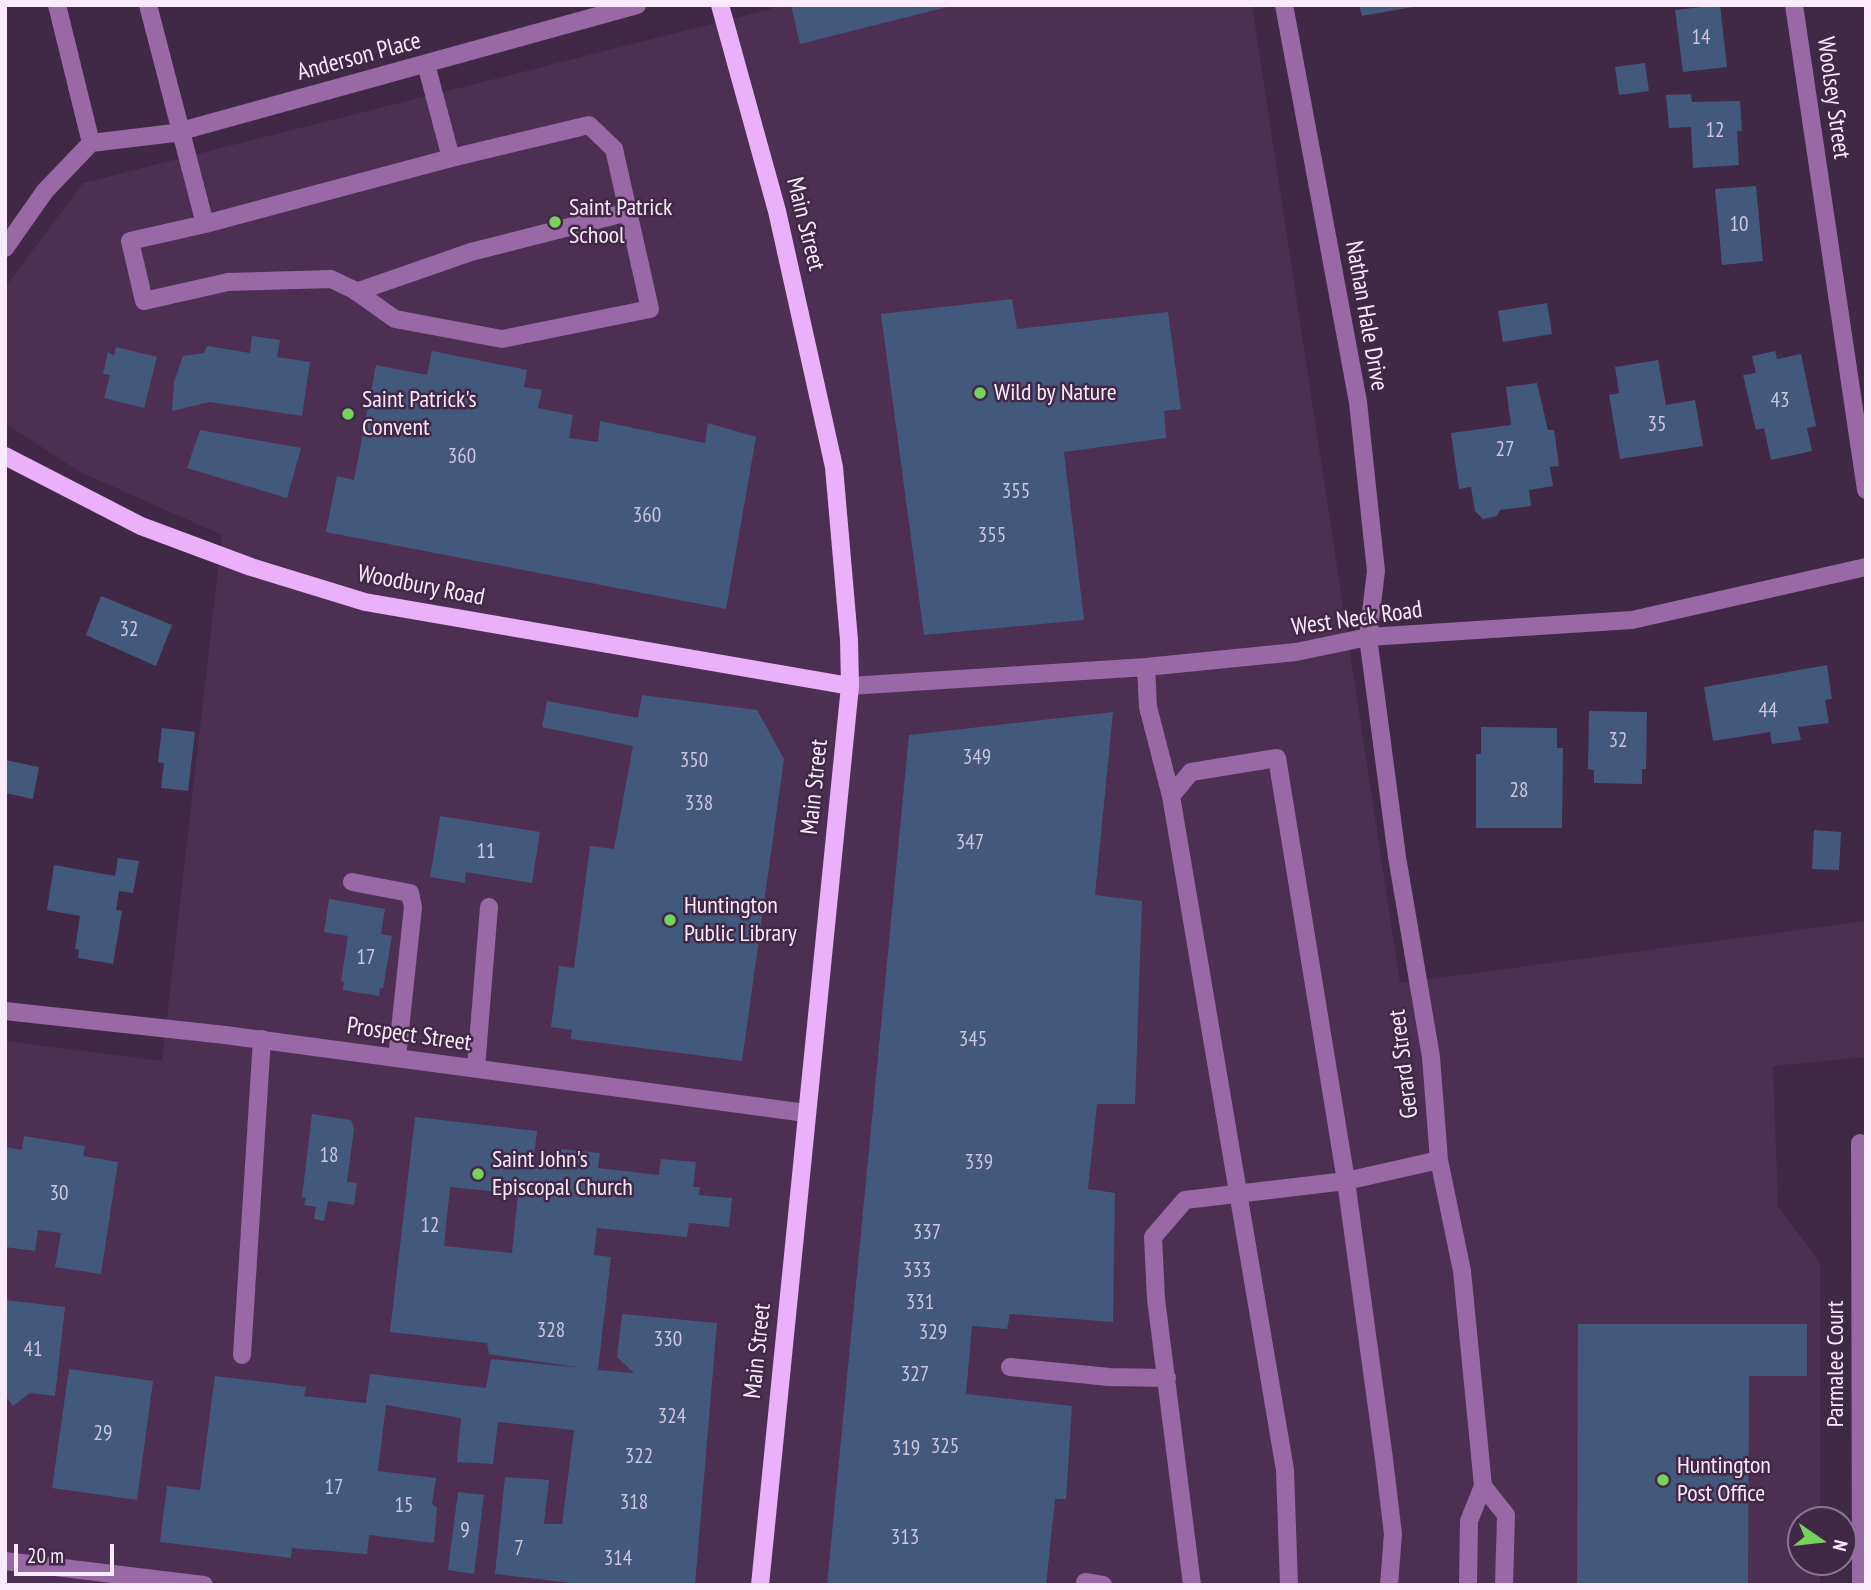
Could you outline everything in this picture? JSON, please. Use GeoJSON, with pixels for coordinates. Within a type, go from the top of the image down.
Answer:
{"type":"FeatureCollection","features":[{"type":"Feature","properties":{"kind":"main road","name":"Main Street"},"geometry":{"type":"LineString","coordinates":[[720,5],[777,212],[834,467],[848,605],[850,686],[760,1585]]}},
{"type":"Feature","properties":{"kind":"main road","name":"Woodbury Road"},"geometry":{"type":"LineString","coordinates":[[5,456],[141,526],[251,567],[365,602],[850,686]]}},
{"type":"Feature","properties":{"kind":"street"},"geometry":{"type":"LineString","coordinates":[[5,248],[46,191],[91,143],[57,5]]}},
{"type":"Feature","properties":{"kind":"street"},"geometry":{"type":"LineString","coordinates":[[148,5],[205,224]]}},
{"type":"Feature","properties":{"kind":"street","name":"Anderson Place"},"geometry":{"type":"LineString","coordinates":[[91,143],[181,132],[637,5]]}},
{"type":"Feature","properties":{"kind":"street","name":"Nathan Hale Drive"},"geometry":{"type":"LineString","coordinates":[[1284,5],[1358,402],[1376,571],[1368,637]]}},
{"type":"Feature","properties":{"kind":"street","name":"Woolsey Street"},"geometry":{"type":"LineString","coordinates":[[1794,5],[1866,489]]}},
{"type":"Feature","properties":{"kind":"street"},"geometry":{"type":"LineString","coordinates":[[426,64],[451,158]]}},
{"type":"Feature","properties":{"kind":"street"},"geometry":{"type":"LineString","coordinates":[[589,125],[614,149],[650,309],[502,339],[395,319],[356,292],[331,279],[228,282],[144,301],[130,241],[205,224],[451,158],[589,125]]}},
{"type":"Feature","properties":{"kind":"street"},"geometry":{"type":"LineString","coordinates":[[356,292],[471,252],[628,212]]}},
{"type":"Feature","properties":{"kind":"street","name":"West Neck Road"},"geometry":{"type":"LineString","coordinates":[[850,686],[1146,667],[1296,652],[1368,637],[1632,620],[1866,567]]}},
{"type":"Feature","properties":{"kind":"street","name":"Gerard Street"},"geometry":{"type":"LineString","coordinates":[[1368,637],[1397,857],[1431,1058],[1439,1160],[1462,1271],[1483,1486],[1469,1521],[1468,1585]]}},
{"type":"Feature","properties":{"kind":"street"},"geometry":{"type":"LineString","coordinates":[[1146,667],[1148,708],[1171,796],[1285,1469],[1289,1585]]}},
{"type":"Feature","properties":{"kind":"street"},"geometry":{"type":"LineString","coordinates":[[1171,796],[1191,772],[1277,758],[1346,1181],[1392,1534],[1389,1585]]}},
{"type":"Feature","properties":{"kind":"street"},"geometry":{"type":"LineString","coordinates":[[352,882],[410,892],[413,907],[397,1058]]}},
{"type":"Feature","properties":{"kind":"street"},"geometry":{"type":"LineString","coordinates":[[476,1068],[489,907]]}},
{"type":"Feature","properties":{"kind":"street","name":"Prospect Street"},"geometry":{"type":"LineString","coordinates":[[5,1012],[262,1040],[806,1113]]}},
{"type":"Feature","properties":{"kind":"street"},"geometry":{"type":"LineString","coordinates":[[242,1355],[262,1040]]}},
{"type":"Feature","properties":{"kind":"street","name":"Parmalee Court"},"geometry":{"type":"LineString","coordinates":[[1860,1143],[1861,1585]]}},
{"type":"Feature","properties":{"kind":"street"},"geometry":{"type":"LineString","coordinates":[[1192,1585],[1156,1300],[1153,1237],[1185,1200],[1346,1181],[1439,1160]]}},
{"type":"Feature","properties":{"kind":"street"},"geometry":{"type":"LineString","coordinates":[[1010,1367],[1109,1377],[1167,1378]]}},
{"type":"Feature","properties":{"kind":"street"},"geometry":{"type":"LineString","coordinates":[[1483,1486],[1506,1515],[1504,1585]]}},
{"type":"Feature","properties":{"kind":"street"},"geometry":{"type":"LineString","coordinates":[[5,1561],[204,1585]]}},
{"type":"Feature","properties":{"kind":"shaded area"},"geometry":{"type":"Polygon","coordinates":[[[771,5],[1252,5],[1400,983],[1866,921],[1866,1057],[1773,1066],[1778,1207],[1820,1262],[1820,1506],[1787,1506],[1787,1576],[1820,1576],[1820,1585],[5,1585],[5,1041],[162,1061],[222,535],[80,472],[5,423],[5,287],[83,183],[771,9],[771,5]]]}},
{"type":"Feature","properties":{"kind":"building"},"geometry":{"type":"Polygon","coordinates":[[[791,5],[951,5],[951,6],[800,44],[791,5]]]}},
{"type":"Feature","properties":{"kind":"building"},"geometry":{"type":"Polygon","coordinates":[[[1359,5],[1412,5],[1412,7],[1362,16],[1359,5]]]}},
{"type":"Feature","properties":{"kind":"building"},"geometry":{"type":"Polygon","coordinates":[[[1720,5],[1727,67],[1683,72],[1675,10],[1720,5]]]}},
{"type":"Feature","properties":{"kind":"building"},"geometry":{"type":"Polygon","coordinates":[[[1645,63],[1649,91],[1619,95],[1615,67],[1645,63]]]}},
{"type":"Feature","properties":{"kind":"building"},"geometry":{"type":"Polygon","coordinates":[[[1691,94],[1692,102],[1740,101],[1742,131],[1737,131],[1739,165],[1693,168],[1691,127],[1669,128],[1666,95],[1691,94]]]}},
{"type":"Feature","properties":{"kind":"building"},"geometry":{"type":"Polygon","coordinates":[[[1756,186],[1763,261],[1722,265],[1715,189],[1756,186]]]}},
{"type":"Feature","properties":{"kind":"building"},"geometry":{"type":"Polygon","coordinates":[[[1012,299],[1017,329],[1168,312],[1181,409],[1164,411],[1166,438],[1064,452],[1084,620],[924,635],[881,314],[1012,299]]]}},
{"type":"Feature","properties":{"kind":"building"},"geometry":{"type":"Polygon","coordinates":[[[1547,303],[1552,334],[1503,342],[1498,311],[1547,303]]]}},
{"type":"Feature","properties":{"kind":"building"},"geometry":{"type":"Polygon","coordinates":[[[252,336],[280,340],[277,357],[310,362],[302,416],[210,402],[172,411],[174,382],[183,356],[204,353],[207,346],[250,353],[252,336]]]}},
{"type":"Feature","properties":{"kind":"building"},"geometry":{"type":"Polygon","coordinates":[[[116,347],[157,357],[144,408],[104,398],[110,375],[103,374],[108,352],[114,356],[116,347]]]}},
{"type":"Feature","properties":{"kind":"building"},"geometry":{"type":"Polygon","coordinates":[[[432,351],[527,370],[524,387],[542,390],[538,408],[573,415],[569,438],[598,442],[600,421],[705,443],[708,423],[756,437],[726,609],[326,532],[337,476],[354,480],[376,365],[427,375],[432,351]]]}},
{"type":"Feature","properties":{"kind":"building"},"geometry":{"type":"Polygon","coordinates":[[[1775,351],[1777,359],[1801,354],[1816,426],[1807,428],[1812,451],[1771,460],[1764,428],[1756,430],[1743,375],[1756,373],[1752,356],[1775,351]]]}},
{"type":"Feature","properties":{"kind":"building"},"geometry":{"type":"Polygon","coordinates":[[[1658,360],[1666,405],[1695,400],[1703,446],[1620,459],[1609,395],[1619,393],[1615,367],[1658,360]]]}},
{"type":"Feature","properties":{"kind":"building"},"geometry":{"type":"Polygon","coordinates":[[[1537,383],[1548,430],[1554,430],[1559,466],[1550,467],[1553,486],[1529,490],[1531,506],[1500,510],[1497,516],[1483,519],[1475,511],[1471,487],[1459,489],[1451,433],[1511,425],[1506,387],[1537,383]]]}},
{"type":"Feature","properties":{"kind":"building"},"geometry":{"type":"Polygon","coordinates":[[[200,430],[301,448],[287,498],[187,468],[200,430]]]}},
{"type":"Feature","properties":{"kind":"building"},"geometry":{"type":"Polygon","coordinates":[[[101,596],[172,625],[156,666],[86,635],[101,596]]]}},
{"type":"Feature","properties":{"kind":"building"},"geometry":{"type":"Polygon","coordinates":[[[1827,665],[1832,699],[1825,700],[1829,723],[1798,727],[1801,740],[1772,744],[1770,732],[1713,741],[1704,687],[1827,665]]]}},
{"type":"Feature","properties":{"kind":"building"},"geometry":{"type":"Polygon","coordinates":[[[642,695],[757,710],[784,759],[742,1061],[571,1039],[572,1030],[551,1027],[559,966],[574,968],[590,846],[614,849],[633,746],[542,727],[547,701],[638,718],[642,695]]]}},
{"type":"Feature","properties":{"kind":"building"},"geometry":{"type":"Polygon","coordinates":[[[1589,711],[1647,712],[1646,769],[1642,769],[1642,784],[1594,783],[1594,770],[1588,769],[1589,711]]]}},
{"type":"Feature","properties":{"kind":"building"},"geometry":{"type":"Polygon","coordinates":[[[1113,712],[1095,895],[1142,901],[1135,1104],[1097,1104],[1088,1189],[1115,1193],[1113,1322],[1010,1314],[1007,1329],[972,1326],[966,1394],[1072,1406],[1066,1499],[1055,1499],[1046,1585],[827,1585],[909,735],[1113,712]]]}},
{"type":"Feature","properties":{"kind":"building"},"geometry":{"type":"Polygon","coordinates":[[[1481,727],[1557,728],[1557,748],[1563,748],[1562,828],[1476,828],[1476,754],[1481,754],[1481,727]]]}},
{"type":"Feature","properties":{"kind":"building"},"geometry":{"type":"Polygon","coordinates":[[[162,728],[195,732],[188,791],[161,788],[164,763],[158,762],[162,728]]]}},
{"type":"Feature","properties":{"kind":"building"},"geometry":{"type":"Polygon","coordinates":[[[5,760],[39,767],[33,799],[5,793],[5,760]]]}},
{"type":"Feature","properties":{"kind":"building"},"geometry":{"type":"Polygon","coordinates":[[[440,816],[540,832],[532,883],[466,872],[465,883],[430,877],[440,816]]]}},
{"type":"Feature","properties":{"kind":"building"},"geometry":{"type":"Polygon","coordinates":[[[1814,830],[1841,832],[1839,870],[1812,869],[1814,830]]]}},
{"type":"Feature","properties":{"kind":"building"},"geometry":{"type":"Polygon","coordinates":[[[118,858],[139,861],[133,893],[119,891],[116,910],[122,911],[113,964],[78,958],[79,950],[75,949],[80,916],[47,910],[54,865],[115,876],[118,858]]]}},
{"type":"Feature","properties":{"kind":"building"},"geometry":{"type":"Polygon","coordinates":[[[329,899],[385,909],[381,934],[392,936],[383,988],[380,988],[379,996],[343,990],[344,982],[341,981],[348,936],[324,932],[329,899]]]}},
{"type":"Feature","properties":{"kind":"building"},"geometry":{"type":"Polygon","coordinates":[[[312,1114],[351,1120],[354,1129],[347,1182],[357,1183],[354,1205],[328,1201],[324,1221],[314,1219],[316,1207],[304,1205],[306,1198],[302,1197],[312,1114]]]}},
{"type":"Feature","properties":{"kind":"building"},"geometry":{"type":"Polygon","coordinates":[[[415,1117],[537,1131],[533,1164],[559,1167],[561,1149],[600,1153],[598,1168],[659,1175],[661,1159],[696,1162],[693,1187],[700,1187],[699,1195],[732,1198],[729,1227],[689,1223],[687,1237],[597,1228],[594,1255],[611,1257],[598,1370],[634,1373],[617,1357],[622,1314],[717,1323],[695,1585],[589,1585],[495,1574],[505,1477],[549,1480],[544,1524],[562,1524],[574,1430],[498,1422],[493,1464],[457,1462],[461,1418],[386,1405],[378,1471],[436,1478],[432,1504],[437,1508],[434,1543],[369,1535],[367,1554],[292,1548],[291,1558],[160,1542],[167,1486],[200,1490],[215,1376],[306,1387],[304,1396],[366,1403],[370,1374],[486,1388],[491,1359],[582,1368],[489,1354],[487,1343],[390,1332],[415,1117]],[[450,1187],[444,1246],[512,1253],[518,1194],[450,1187]]]}},
{"type":"Feature","properties":{"kind":"building"},"geometry":{"type":"Polygon","coordinates":[[[24,1136],[85,1146],[83,1156],[118,1162],[101,1274],[55,1267],[61,1233],[38,1230],[35,1251],[5,1247],[5,1147],[22,1150],[24,1136]]]}},
{"type":"Feature","properties":{"kind":"building"},"geometry":{"type":"Polygon","coordinates":[[[5,1300],[65,1307],[55,1396],[30,1393],[13,1406],[5,1396],[5,1300]]]}},
{"type":"Feature","properties":{"kind":"building","name":"Huntington Post Office"},"geometry":{"type":"Polygon","coordinates":[[[1578,1324],[1807,1324],[1807,1376],[1749,1376],[1748,1585],[1577,1585],[1578,1324]]]}},
{"type":"Feature","properties":{"kind":"building"},"geometry":{"type":"Polygon","coordinates":[[[69,1369],[153,1381],[137,1500],[52,1488],[69,1369]]]}},
{"type":"Feature","properties":{"kind":"building"},"geometry":{"type":"Polygon","coordinates":[[[458,1492],[484,1495],[474,1574],[448,1570],[458,1492]]]}},
{"type":"Feature","properties":{"kind":"place","name":"Saint Patrick School"},"geometry":{"type":"Point","coordinates":[555,222]}},
{"type":"Feature","properties":{"kind":"place","name":"Wild by Nature"},"geometry":{"type":"Point","coordinates":[980,393]}},
{"type":"Feature","properties":{"kind":"place","name":"Saint Patrick's Convent"},"geometry":{"type":"Point","coordinates":[348,414]}},
{"type":"Feature","properties":{"kind":"place","name":"Huntington Public Library"},"geometry":{"type":"Point","coordinates":[670,920]}},
{"type":"Feature","properties":{"kind":"place","name":"Saint John's Episcopal Church"},"geometry":{"type":"Point","coordinates":[478,1174]}},
{"type":"Feature","properties":{"kind":"place","name":"Huntington Post Office"},"geometry":{"type":"Point","coordinates":[1663,1480]}}]}
